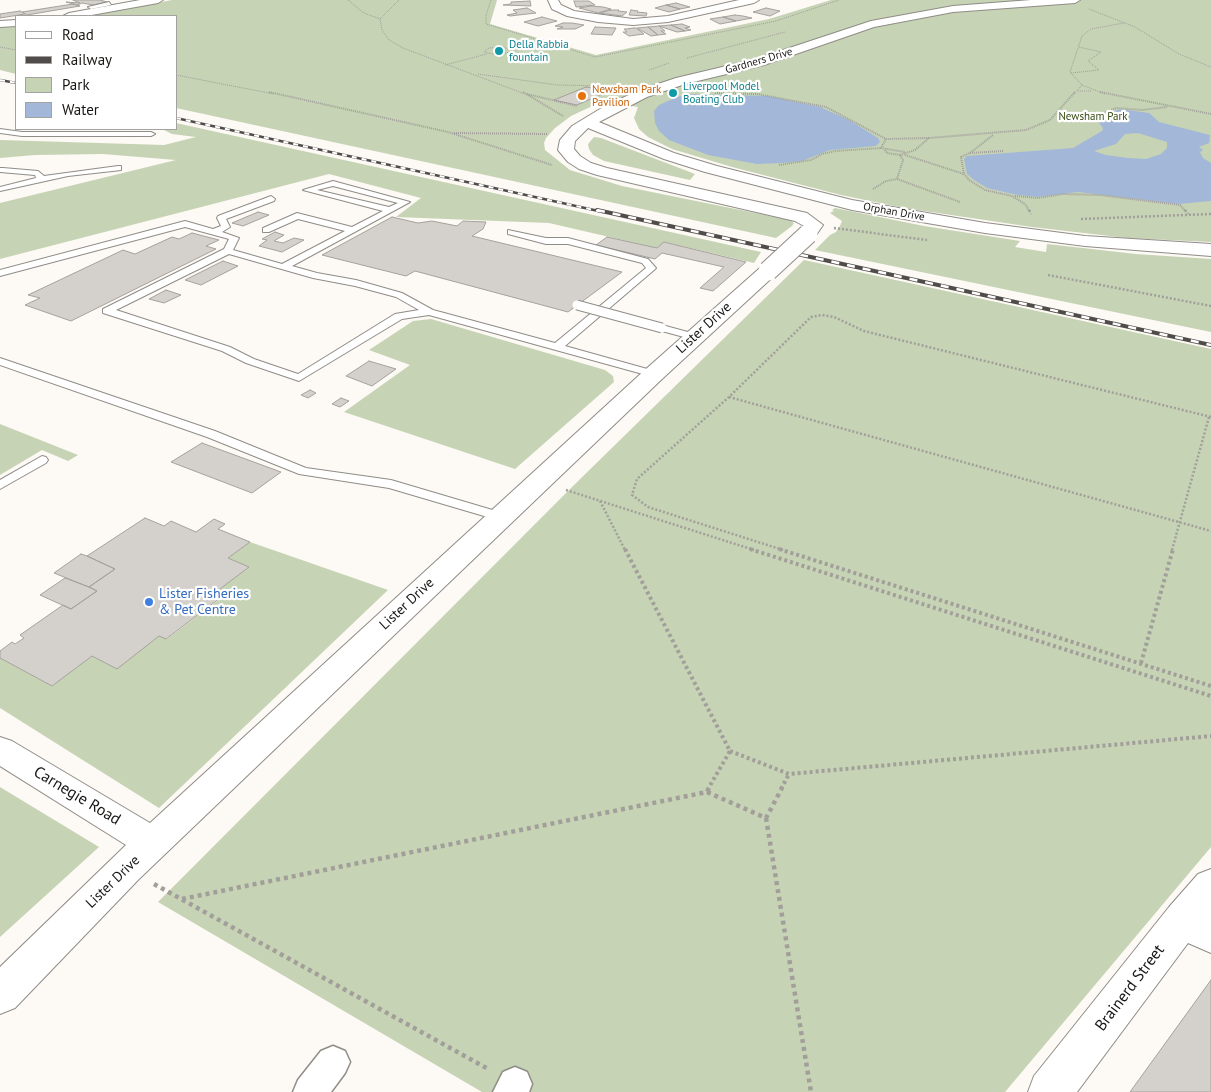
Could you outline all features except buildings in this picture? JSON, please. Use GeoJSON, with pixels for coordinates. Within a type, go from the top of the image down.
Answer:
{"type":"FeatureCollection","features":[{"type":"Feature","properties":{"kind":"street"},"geometry":{"type":"LineString","coordinates":[[75,15],[158,0]]}},
{"type":"Feature","properties":{"kind":"street"},"geometry":{"type":"LineString","coordinates":[[553,0],[556,7],[572,14],[598,19],[633,22],[668,19],[754,0]]}},
{"type":"Feature","properties":{"kind":"street","name":"Gardners Drive"},"geometry":{"type":"LineString","coordinates":[[573,134],[604,112],[626,100],[666,86],[760,62],[854,29],[890,19],[962,8],[1071,1]]}},
{"type":"Feature","properties":{"kind":"street"},"geometry":{"type":"LineString","coordinates":[[0,24],[15,23]]}},
{"type":"Feature","properties":{"kind":"street","name":"Orphan Drive"},"geometry":{"type":"LineString","coordinates":[[588,123],[669,156],[852,205],[960,224],[1085,241],[1211,250]]}},
{"type":"Feature","properties":{"kind":"street"},"geometry":{"type":"LineString","coordinates":[[573,134],[568,140],[566,150],[574,159],[585,166]]}},
{"type":"Feature","properties":{"kind":"street","name":"Lister Drive"},"geometry":{"type":"LineString","coordinates":[[0,995],[126,868],[540,480],[768,271],[807,227],[801,217],[603,172],[585,166]]}},
{"type":"Feature","properties":{"kind":"street","name":"Carnegie Road"},"geometry":{"type":"LineString","coordinates":[[0,750],[154,843]]}},
{"type":"Feature","properties":{"kind":"street","name":"Brainerd Street"},"geometry":{"type":"LineString","coordinates":[[1050,1092],[1197,927],[1211,886]]}},
{"type":"Feature","properties":{"kind":"street"},"geometry":{"type":"LineString","coordinates":[[310,1092],[333,1062]]}},
{"type":"Feature","properties":{"kind":"lane"},"geometry":{"type":"LineString","coordinates":[[91,7],[109,4]]}},
{"type":"Feature","properties":{"kind":"lane"},"geometry":{"type":"LineString","coordinates":[[0,131],[22,134],[151,134]]}},
{"type":"Feature","properties":{"kind":"lane"},"geometry":{"type":"LineString","coordinates":[[0,189],[68,174],[118,168]]}},
{"type":"Feature","properties":{"kind":"lane"},"geometry":{"type":"LineString","coordinates":[[4,170],[38,173],[41,179]]}},
{"type":"Feature","properties":{"kind":"lane"},"geometry":{"type":"LineString","coordinates":[[283,266],[406,202],[333,184],[307,190],[390,210]]}},
{"type":"Feature","properties":{"kind":"lane"},"geometry":{"type":"LineString","coordinates":[[214,232],[226,227],[221,218],[271,199]]}},
{"type":"Feature","properties":{"kind":"lane"},"geometry":{"type":"LineString","coordinates":[[266,230],[297,216],[353,230]]}},
{"type":"Feature","properties":{"kind":"lane"},"geometry":{"type":"LineString","coordinates":[[0,273],[185,224],[234,238],[228,251],[107,311],[209,343],[250,361],[299,378],[399,316],[428,312]]}},
{"type":"Feature","properties":{"kind":"lane"},"geometry":{"type":"LineString","coordinates":[[511,232],[546,241],[568,241],[645,261],[651,268],[557,347]]}},
{"type":"Feature","properties":{"kind":"lane"},"geometry":{"type":"LineString","coordinates":[[228,251],[316,276],[356,282],[399,295],[428,312],[654,374]]}},
{"type":"Feature","properties":{"kind":"lane"},"geometry":{"type":"LineString","coordinates":[[577,305],[695,336]]}},
{"type":"Feature","properties":{"kind":"lane"},"geometry":{"type":"LineString","coordinates":[[0,361],[211,434],[303,471],[390,484],[501,517]]}},
{"type":"Feature","properties":{"kind":"lane"},"geometry":{"type":"LineString","coordinates":[[0,485],[42,460]]}},
{"type":"Feature","properties":{"kind":"path"},"geometry":{"type":"LineString","coordinates":[[348,0],[364,12],[380,19]]}},
{"type":"Feature","properties":{"kind":"path"},"geometry":{"type":"LineString","coordinates":[[380,19],[399,0]]}},
{"type":"Feature","properties":{"kind":"path"},"geometry":{"type":"LineString","coordinates":[[1071,1],[1126,22],[1179,54],[1211,67]]}},
{"type":"Feature","properties":{"kind":"path"},"geometry":{"type":"LineString","coordinates":[[380,19],[382,30],[389,40],[418,56],[524,93],[604,112]]}},
{"type":"Feature","properties":{"kind":"path"},"geometry":{"type":"LineString","coordinates":[[1101,93],[1082,85],[1071,73],[1071,66],[1082,36],[1091,29],[1126,22]]}},
{"type":"Feature","properties":{"kind":"path"},"geometry":{"type":"LineString","coordinates":[[0,47],[15,50]]}},
{"type":"Feature","properties":{"kind":"path"},"geometry":{"type":"LineString","coordinates":[[444,65],[489,54],[502,55],[513,50],[507,47],[493,47],[484,50],[489,54]]}},
{"type":"Feature","properties":{"kind":"path"},"geometry":{"type":"LineString","coordinates":[[1071,73],[1099,70],[1088,61],[1101,52],[1079,47]]}},
{"type":"Feature","properties":{"kind":"path"},"geometry":{"type":"LineString","coordinates":[[462,71],[516,81],[557,85],[617,86]]}},
{"type":"Feature","properties":{"kind":"path"},"geometry":{"type":"LineString","coordinates":[[178,75],[349,109],[448,132],[569,170],[585,166]]}},
{"type":"Feature","properties":{"kind":"path"},"geometry":{"type":"LineString","coordinates":[[666,86],[696,94],[757,94],[826,107],[850,118],[886,139],[994,134],[1026,130],[1050,120],[1078,92],[1082,85]]}},
{"type":"Feature","properties":{"kind":"path"},"geometry":{"type":"LineString","coordinates":[[1078,92],[1091,91],[1210,115]]}},
{"type":"Feature","properties":{"kind":"path"},"geometry":{"type":"LineString","coordinates":[[524,93],[567,118],[588,123]]}},
{"type":"Feature","properties":{"kind":"path"},"geometry":{"type":"LineString","coordinates":[[1058,112],[1088,115],[1101,114],[1116,108],[1142,110],[1170,106]]}},
{"type":"Feature","properties":{"kind":"path"},"geometry":{"type":"LineString","coordinates":[[448,132],[493,135],[573,134]]}},
{"type":"Feature","properties":{"kind":"path"},"geometry":{"type":"LineString","coordinates":[[970,153],[994,134]]}},
{"type":"Feature","properties":{"kind":"path"},"geometry":{"type":"LineString","coordinates":[[885,149],[884,151],[887,153],[900,156],[915,150],[930,138]]}},
{"type":"Feature","properties":{"kind":"path"},"geometry":{"type":"LineString","coordinates":[[881,148],[886,139]]}},
{"type":"Feature","properties":{"kind":"path"},"geometry":{"type":"LineString","coordinates":[[727,173],[759,165],[785,165],[811,160],[835,150],[881,148],[905,153],[964,174]]}},
{"type":"Feature","properties":{"kind":"path"},"geometry":{"type":"LineString","coordinates":[[898,179],[903,160],[900,156]]}},
{"type":"Feature","properties":{"kind":"path"},"geometry":{"type":"LineString","coordinates":[[852,205],[878,185],[898,179],[962,203]]}},
{"type":"Feature","properties":{"kind":"path"},"geometry":{"type":"LineString","coordinates":[[1012,196],[1038,198],[1063,194],[1100,195],[1180,205],[1188,214]]}},
{"type":"Feature","properties":{"kind":"path"},"geometry":{"type":"LineString","coordinates":[[1076,219],[1211,214]]}},
{"type":"Feature","properties":{"kind":"path"},"geometry":{"type":"LineString","coordinates":[[1048,275],[1211,306]]}},
{"type":"Feature","properties":{"kind":"path"},"geometry":{"type":"LineString","coordinates":[[1141,664],[1179,522],[1210,417],[864,330],[834,317],[822,315],[811,317],[729,397],[637,479],[632,495],[648,507],[1141,664],[1211,686]]}},
{"type":"Feature","properties":{"kind":"path"},"geometry":{"type":"LineString","coordinates":[[729,397],[1211,531]]}},
{"type":"Feature","properties":{"kind":"path"},"geometry":{"type":"LineString","coordinates":[[540,480],[600,501],[1211,696]]}},
{"type":"Feature","properties":{"kind":"path"},"geometry":{"type":"LineString","coordinates":[[600,501],[730,751],[789,774],[1211,736]]}},
{"type":"Feature","properties":{"kind":"path"},"geometry":{"type":"LineString","coordinates":[[707,792],[730,751]]}},
{"type":"Feature","properties":{"kind":"path"},"geometry":{"type":"LineString","coordinates":[[789,774],[766,818],[811,1092]]}},
{"type":"Feature","properties":{"kind":"path"},"geometry":{"type":"LineString","coordinates":[[182,899],[707,792],[766,818]]}},
{"type":"Feature","properties":{"kind":"path"},"geometry":{"type":"LineString","coordinates":[[126,868],[513,1088]]}},
{"type":"Feature","properties":{"kind":"green space","name":"Newsham Park"},"geometry":{"type":"Polygon","coordinates":[[[172,0],[497,0],[490,24],[596,55],[769,19],[831,0],[1211,0],[1211,242],[1127,238],[1032,227],[904,208],[841,195],[732,167],[672,149],[648,137],[639,129],[634,118],[638,107],[603,101],[571,116],[555,128],[546,138],[544,143],[545,150],[570,170],[622,186],[790,220],[794,223],[776,238],[178,108],[178,15],[94,15],[172,0]]]}},
{"type":"Feature","properties":{"kind":"green space"},"geometry":{"type":"Polygon","coordinates":[[[15,26],[15,74],[0,70],[0,27],[15,26]]]}},
{"type":"Feature","properties":{"kind":"green space"},"geometry":{"type":"Polygon","coordinates":[[[178,123],[761,252],[754,263],[665,242],[657,248],[549,223],[396,217],[421,198],[329,174],[0,259],[0,203],[176,160],[103,154],[35,155],[0,158],[0,140],[164,145],[196,137],[172,134],[164,130],[178,130],[178,123]]]}},
{"type":"Feature","properties":{"kind":"green space"},"geometry":{"type":"Polygon","coordinates":[[[594,137],[695,174],[690,180],[604,161],[593,155],[589,149],[588,144],[594,137]]]}},
{"type":"Feature","properties":{"kind":"green space"},"geometry":{"type":"Polygon","coordinates":[[[835,208],[924,226],[1020,241],[1015,247],[1046,252],[1047,244],[1136,254],[1211,259],[1211,332],[815,250],[830,235],[836,232],[840,226],[842,221],[830,213],[835,208]]]}},
{"type":"Feature","properties":{"kind":"green space"},"geometry":{"type":"Polygon","coordinates":[[[804,260],[1211,349],[1211,847],[1005,1092],[482,1092],[158,902],[572,487],[804,260]]]}},
{"type":"Feature","properties":{"kind":"green space"},"geometry":{"type":"Polygon","coordinates":[[[431,319],[605,370],[613,376],[614,382],[515,469],[344,412],[410,365],[369,350],[413,321],[431,319]]]}},
{"type":"Feature","properties":{"kind":"green space"},"geometry":{"type":"Polygon","coordinates":[[[0,424],[78,455],[68,461],[42,450],[0,475],[0,424]]]}},
{"type":"Feature","properties":{"kind":"green space"},"geometry":{"type":"Polygon","coordinates":[[[250,542],[388,590],[159,808],[0,708],[0,658],[52,686],[92,656],[117,668],[159,636],[167,639],[220,599],[212,595],[249,567],[228,558],[250,542]]]}},
{"type":"Feature","properties":{"kind":"green space"},"geometry":{"type":"Polygon","coordinates":[[[0,787],[99,847],[0,937],[0,787]]]}},
{"type":"Feature","properties":{"kind":"water"},"geometry":{"type":"Polygon","coordinates":[[[691,94],[768,96],[820,107],[849,120],[878,138],[880,142],[876,146],[830,150],[802,161],[783,163],[757,164],[708,155],[669,140],[659,131],[655,123],[654,111],[659,105],[677,97],[691,94]]]}},
{"type":"Feature","properties":{"kind":"water"},"geometry":{"type":"Polygon","coordinates":[[[1121,109],[1149,113],[1159,122],[1210,135],[1209,143],[1199,147],[1203,150],[1200,152],[1203,158],[1211,163],[1211,201],[1178,204],[1078,192],[1038,197],[1017,195],[987,188],[967,174],[964,159],[967,156],[1073,148],[1102,131],[1103,128],[1097,120],[1113,111],[1121,109]],[[1138,133],[1125,134],[1116,144],[1094,151],[1106,155],[1146,159],[1161,154],[1167,148],[1167,142],[1138,133]]]}},
{"type":"Feature","properties":{"kind":"railway"},"geometry":{"type":"LineString","coordinates":[[0,80],[15,83]]}},
{"type":"Feature","properties":{"kind":"railway"},"geometry":{"type":"LineString","coordinates":[[178,118],[603,212]]}},
{"type":"Feature","properties":{"kind":"railway"},"geometry":{"type":"LineString","coordinates":[[597,210],[1211,345]]}},
{"type":"Feature","properties":{"kind":"place","name":"Della Rabbia fountain"},"geometry":{"type":"Point","coordinates":[499,51]}},
{"type":"Feature","properties":{"kind":"place","name":"Liverpool Model Boating Club"},"geometry":{"type":"Point","coordinates":[673,93]}},
{"type":"Feature","properties":{"kind":"place","name":"Newsham Park Pavilion"},"geometry":{"type":"Point","coordinates":[582,96]}},
{"type":"Feature","properties":{"kind":"place","name":"Lister Fisheries & Pet Centre"},"geometry":{"type":"Point","coordinates":[149,602]}}]}
